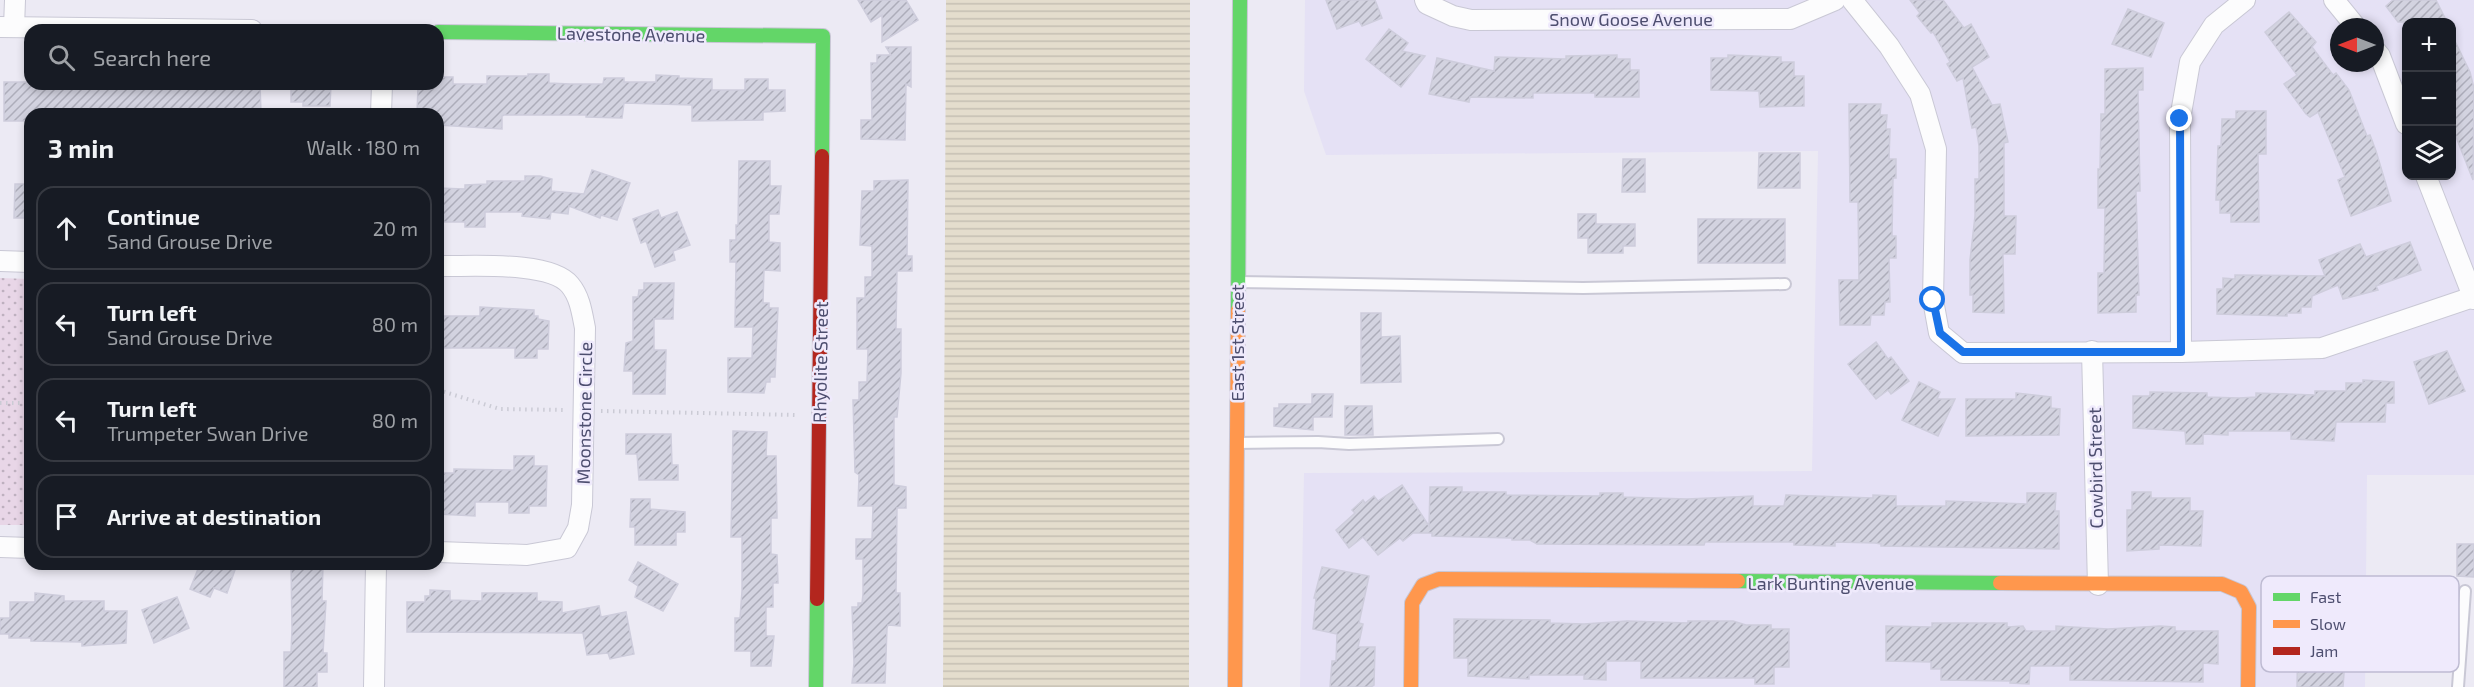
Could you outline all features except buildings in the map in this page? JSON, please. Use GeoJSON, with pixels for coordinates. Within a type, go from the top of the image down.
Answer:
{"type":"FeatureCollection","features":[{"type":"Feature","properties":{"kind":"street"},"geometry":{"type":"LineString","coordinates":[[15,0],[7,27],[24,27]]}},
{"type":"Feature","properties":{"kind":"street","name":"East 1st Street"},"geometry":{"type":"LineString","coordinates":[[1235,687],[1240,0]]}},
{"type":"Feature","properties":{"kind":"street","name":"Snow Goose Avenue"},"geometry":{"type":"LineString","coordinates":[[1426,2],[1453,16],[1471,20],[1790,19],[1835,0]]}},
{"type":"Feature","properties":{"kind":"street"},"geometry":{"type":"LineString","coordinates":[[1852,0],[1889,46],[1920,94],[1936,149],[1933,300],[1940,333],[1963,352],[2181,352],[2322,348],[2474,298],[2428,180]]}},
{"type":"Feature","properties":{"kind":"street"},"geometry":{"type":"LineString","coordinates":[[2181,352],[2180,119],[2188,73],[2190,62],[2214,25],[2245,0]]}},
{"type":"Feature","properties":{"kind":"street"},"geometry":{"type":"LineString","coordinates":[[2334,0],[2349,18]]}},
{"type":"Feature","properties":{"kind":"street","name":"Lavestone Avenue"},"geometry":{"type":"LineString","coordinates":[[444,32],[823,36]]}},
{"type":"Feature","properties":{"kind":"street","name":"Rhyolite Street"},"geometry":{"type":"LineString","coordinates":[[816,687],[823,36]]}},
{"type":"Feature","properties":{"kind":"street"},"geometry":{"type":"LineString","coordinates":[[2384,66],[2402,114]]}},
{"type":"Feature","properties":{"kind":"street"},"geometry":{"type":"LineString","coordinates":[[381,108],[382,90]]}},
{"type":"Feature","properties":{"kind":"street"},"geometry":{"type":"LineString","coordinates":[[0,261],[24,262]]}},
{"type":"Feature","properties":{"kind":"street","name":"Moonstone Circle"},"geometry":{"type":"LineString","coordinates":[[444,266],[524,268],[551,273],[569,283],[580,303],[585,328],[582,505],[578,528],[567,548],[527,555],[444,552]]}},
{"type":"Feature","properties":{"kind":"street","name":"Cowbird Street"},"geometry":{"type":"LineString","coordinates":[[2092,351],[2098,585]]}},
{"type":"Feature","properties":{"kind":"street"},"geometry":{"type":"LineString","coordinates":[[0,547],[24,548]]}},
{"type":"Feature","properties":{"kind":"street"},"geometry":{"type":"LineString","coordinates":[[374,687],[376,570]]}},
{"type":"Feature","properties":{"kind":"street","name":"Lark Bunting Avenue"},"geometry":{"type":"LineString","coordinates":[[1411,687],[1412,603],[1422,585],[1440,579],[2222,584],[2241,592],[2249,607],[2248,687]]}},
{"type":"Feature","properties":{"kind":"lane"},"geometry":{"type":"LineString","coordinates":[[1237,282],[1571,288],[1785,284]]}},
{"type":"Feature","properties":{"kind":"lane"},"geometry":{"type":"LineString","coordinates":[[1236,443],[1349,444],[1498,439]]}},
{"type":"Feature","properties":{"kind":"lane"},"geometry":{"type":"LineString","coordinates":[[2459,671],[2464,591]]}},
{"type":"Feature","properties":{"kind":"lane"},"geometry":{"type":"LineString","coordinates":[[2458,687],[2459,672]]}},
{"type":"Feature","properties":{"kind":"path"},"geometry":{"type":"LineString","coordinates":[[444,392],[500,409],[819,415]]}},
{"type":"Feature","properties":{"kind":"path"},"geometry":{"type":"LineString","coordinates":[[0,403],[24,403]]}},
{"type":"Feature","properties":{"kind":"shaded area"},"geometry":{"type":"Polygon","coordinates":[[[946,0],[1190,0],[1189,687],[943,687],[946,0]]]}},
{"type":"Feature","properties":{"kind":"shaded area"},"geometry":{"type":"Polygon","coordinates":[[[1305,0],[2474,0],[2474,475],[2367,475],[2366,576],[2261,576],[2261,672],[2365,672],[2365,687],[1300,687],[1304,473],[1812,471],[1818,151],[1326,155],[1304,91],[1305,0]]]}},
{"type":"Feature","properties":{"kind":"shaded area"},"geometry":{"type":"Polygon","coordinates":[[[0,278],[24,279],[24,525],[0,525],[0,278]]]}},
{"type":"Feature","properties":{"kind":"traffic: fast"},"geometry":{"type":"LineString","coordinates":[[1238,310],[1240,0]]}},
{"type":"Feature","properties":{"kind":"traffic: fast"},"geometry":{"type":"LineString","coordinates":[[444,32],[823,36],[822,156]]}},
{"type":"Feature","properties":{"kind":"traffic: fast"},"geometry":{"type":"LineString","coordinates":[[1738,581],[2000,583]]}},
{"type":"Feature","properties":{"kind":"traffic: fast"},"geometry":{"type":"LineString","coordinates":[[816,687],[817,599]]}},
{"type":"Feature","properties":{"kind":"traffic: slow"},"geometry":{"type":"LineString","coordinates":[[1235,687],[1238,310]]}},
{"type":"Feature","properties":{"kind":"traffic: slow"},"geometry":{"type":"LineString","coordinates":[[1411,687],[1412,603],[1423,585],[1439,579],[1738,581]]}},
{"type":"Feature","properties":{"kind":"traffic: slow"},"geometry":{"type":"LineString","coordinates":[[2000,583],[2222,584],[2241,592],[2249,607],[2248,687]]}},
{"type":"Feature","properties":{"kind":"traffic: jam"},"geometry":{"type":"LineString","coordinates":[[817,599],[822,156]]}},
{"type":"Feature","properties":{"kind":"route"},"geometry":{"type":"LineString","coordinates":[[1933,300],[1940,333],[1963,352],[2181,352],[2180,119]]}}]}
